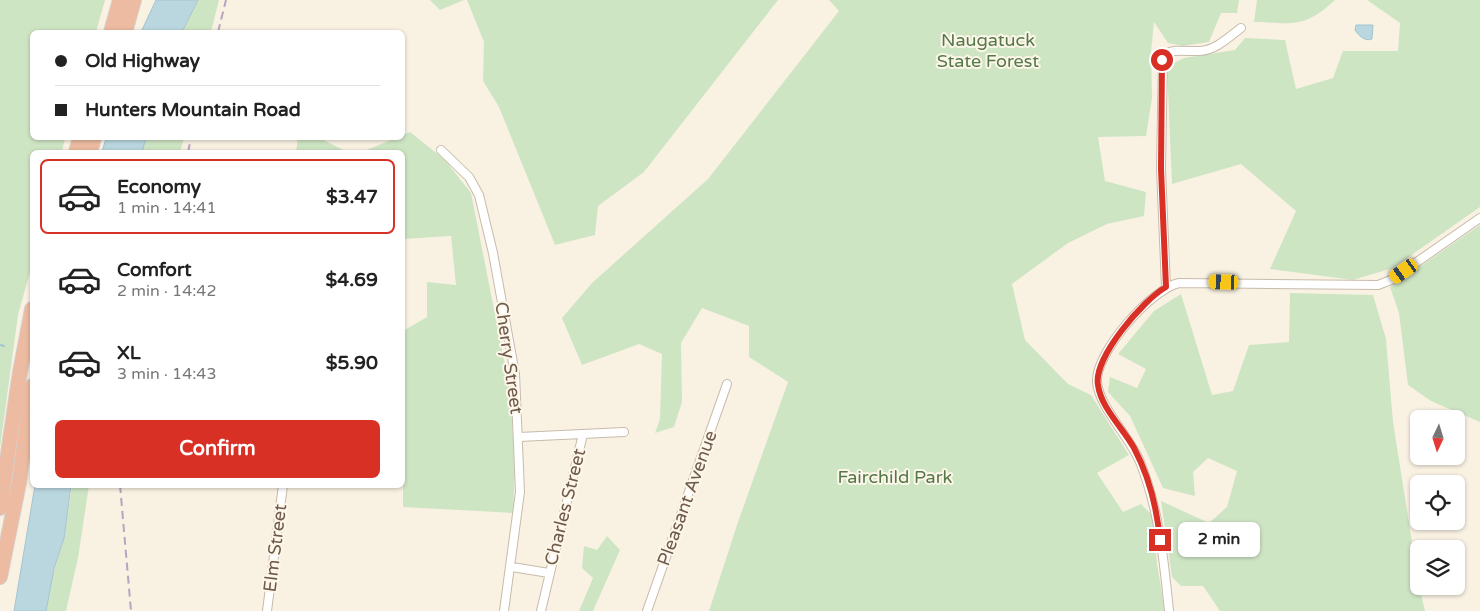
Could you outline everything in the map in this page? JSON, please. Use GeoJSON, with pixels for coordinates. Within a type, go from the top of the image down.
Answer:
{"type":"FeatureCollection","features":[{"type":"Feature","properties":{"kind":"highway"},"geometry":{"type":"LineString","coordinates":[[119,0],[119,30]]}},
{"type":"Feature","properties":{"kind":"highway"},"geometry":{"type":"LineString","coordinates":[[119,30],[136,0]]}},
{"type":"Feature","properties":{"kind":"highway"},"geometry":{"type":"LineString","coordinates":[[0,508],[30,321]]}},
{"type":"Feature","properties":{"kind":"highway"},"geometry":{"type":"LineString","coordinates":[[0,577],[19,483],[30,401]]}},
{"type":"Feature","properties":{"kind":"street"},"geometry":{"type":"LineString","coordinates":[[1166,287],[1161,169],[1163,57],[1173,51],[1211,49],[1241,28]]}},
{"type":"Feature","properties":{"kind":"street","name":"Cherry Street"},"geometry":{"type":"LineString","coordinates":[[441,150],[469,177],[479,195],[493,253],[516,374],[520,492],[512,567],[504,611]]}},
{"type":"Feature","properties":{"kind":"street"},"geometry":{"type":"LineString","coordinates":[[1169,611],[1158,524],[1151,493],[1134,448],[1100,395],[1097,379],[1100,366],[1116,339],[1144,306],[1166,287],[1179,283],[1210,282],[1378,285],[1391,280],[1480,218]]}},
{"type":"Feature","properties":{"kind":"street","name":"Pleasant Avenue"},"geometry":{"type":"LineString","coordinates":[[647,611],[727,384]]}},
{"type":"Feature","properties":{"kind":"street"},"geometry":{"type":"LineString","coordinates":[[519,437],[624,432]]}},
{"type":"Feature","properties":{"kind":"street","name":"Charles Street"},"geometry":{"type":"LineString","coordinates":[[512,567],[549,573],[583,434]]}},
{"type":"Feature","properties":{"kind":"street","name":"Elm Street"},"geometry":{"type":"LineString","coordinates":[[267,611],[283,488]]}},
{"type":"Feature","properties":{"kind":"street"},"geometry":{"type":"LineString","coordinates":[[541,611],[549,573]]}},
{"type":"Feature","properties":{"kind":"green space"},"geometry":{"type":"Polygon","coordinates":[[[0,0],[105,0],[97,30],[30,30],[30,140],[65,140],[62,150],[30,150],[30,272],[18,315],[0,448],[0,0]]]}},
{"type":"Feature","properties":{"kind":"green space"},"geometry":{"type":"Polygon","coordinates":[[[198,0],[219,0],[212,30],[183,30],[198,0]]]}},
{"type":"Feature","properties":{"kind":"green space"},"geometry":{"type":"Polygon","coordinates":[[[430,0],[464,0],[440,10],[430,0]]]}},
{"type":"Feature","properties":{"kind":"green space"},"geometry":{"type":"Polygon","coordinates":[[[467,0],[778,0],[644,172],[598,206],[595,235],[555,245],[499,107],[483,81],[484,42],[467,0]]]}},
{"type":"Feature","properties":{"kind":"green space"},"geometry":{"type":"Polygon","coordinates":[[[829,0],[1239,0],[1237,13],[1221,13],[1209,42],[1183,46],[1168,43],[1154,22],[1151,52],[1152,98],[1146,136],[1098,137],[1105,181],[1146,192],[1144,216],[1107,224],[1068,243],[1012,284],[1025,340],[1068,384],[1091,395],[1129,455],[1097,473],[1123,512],[1141,504],[1153,516],[1157,564],[1165,611],[709,611],[738,522],[788,382],[749,357],[749,326],[702,308],[681,343],[682,402],[674,427],[655,433],[660,419],[662,354],[639,344],[582,365],[562,318],[592,283],[708,179],[839,11],[829,0]]]}},
{"type":"Feature","properties":{"kind":"green space"},"geometry":{"type":"Polygon","coordinates":[[[1257,0],[1335,0],[1315,16],[1306,20],[1289,23],[1254,22],[1257,0]]]}},
{"type":"Feature","properties":{"kind":"green space"},"geometry":{"type":"Polygon","coordinates":[[[1367,0],[1480,0],[1480,207],[1393,268],[1353,280],[1270,269],[1296,211],[1241,164],[1172,184],[1167,66],[1184,58],[1235,50],[1245,38],[1285,40],[1296,89],[1333,78],[1343,51],[1398,51],[1400,23],[1367,0]]]}},
{"type":"Feature","properties":{"kind":"green space"},"geometry":{"type":"Polygon","coordinates":[[[410,132],[445,160],[471,193],[510,390],[515,468],[513,513],[403,507],[403,488],[405,488],[405,330],[427,317],[427,282],[456,285],[451,236],[405,239],[405,150],[367,150],[391,140],[405,140],[405,134],[410,132]]]}},
{"type":"Feature","properties":{"kind":"green space"},"geometry":{"type":"Polygon","coordinates":[[[145,140],[183,140],[181,150],[143,150],[145,140]]]}},
{"type":"Feature","properties":{"kind":"green space"},"geometry":{"type":"Polygon","coordinates":[[[298,140],[324,140],[343,150],[296,150],[298,140]]]}},
{"type":"Feature","properties":{"kind":"green space"},"geometry":{"type":"Polygon","coordinates":[[[1480,225],[1480,422],[1465,416],[1465,410],[1452,410],[1431,401],[1408,385],[1399,313],[1390,287],[1480,225]]]}},
{"type":"Feature","properties":{"kind":"green space"},"geometry":{"type":"Polygon","coordinates":[[[1290,293],[1373,295],[1386,339],[1393,422],[1412,540],[1410,540],[1410,595],[1421,595],[1425,611],[1220,611],[1203,586],[1181,586],[1172,577],[1161,501],[1209,523],[1227,507],[1237,471],[1208,458],[1193,472],[1195,496],[1163,488],[1130,416],[1108,392],[1110,377],[1137,388],[1146,369],[1118,354],[1154,311],[1181,294],[1212,395],[1233,391],[1249,345],[1289,342],[1290,293]]]}},
{"type":"Feature","properties":{"kind":"green space"},"geometry":{"type":"Polygon","coordinates":[[[72,488],[89,488],[78,558],[66,611],[46,611],[53,575],[64,538],[72,488]]]}},
{"type":"Feature","properties":{"kind":"green space"},"geometry":{"type":"Polygon","coordinates":[[[607,536],[620,550],[593,611],[579,611],[593,578],[582,568],[584,546],[597,550],[607,536]]]}},
{"type":"Feature","properties":{"kind":"water"},"geometry":{"type":"Polygon","coordinates":[[[156,0],[198,0],[183,30],[142,30],[156,0]]]}},
{"type":"Feature","properties":{"kind":"water"},"geometry":{"type":"Polygon","coordinates":[[[1356,25],[1373,25],[1372,39],[1367,40],[1360,36],[1355,30],[1356,25]]]}},
{"type":"Feature","properties":{"kind":"water"},"geometry":{"type":"Polygon","coordinates":[[[105,140],[145,140],[143,150],[103,150],[105,140]]]}},
{"type":"Feature","properties":{"kind":"water"},"geometry":{"type":"Polygon","coordinates":[[[34,488],[71,488],[64,538],[54,569],[46,611],[14,611],[34,488]]]}},
{"type":"Feature","properties":{"kind":"waterway"},"geometry":{"type":"LineString","coordinates":[[0,345],[4,346]]}},
{"type":"Feature","properties":{"kind":"railway"},"geometry":{"type":"LineString","coordinates":[[218,30],[226,0]]}},
{"type":"Feature","properties":{"kind":"railway"},"geometry":{"type":"LineString","coordinates":[[188,150],[191,140]]}},
{"type":"Feature","properties":{"kind":"railway"},"geometry":{"type":"LineString","coordinates":[[120,488],[131,611]]}},
{"type":"Feature","properties":{"kind":"route"},"geometry":{"type":"LineString","coordinates":[[1160,540],[1156,511],[1141,465],[1134,448],[1100,395],[1097,379],[1100,366],[1116,339],[1153,296],[1166,287],[1161,185],[1162,60]]}},
{"type":"Feature","properties":{"kind":"park label","name":"Naugatuck State Forest"},"geometry":{"type":"Point","coordinates":[988,50]}},
{"type":"Feature","properties":{"kind":"park label","name":"Fairchild Park"},"geometry":{"type":"Point","coordinates":[895,477]}}]}
